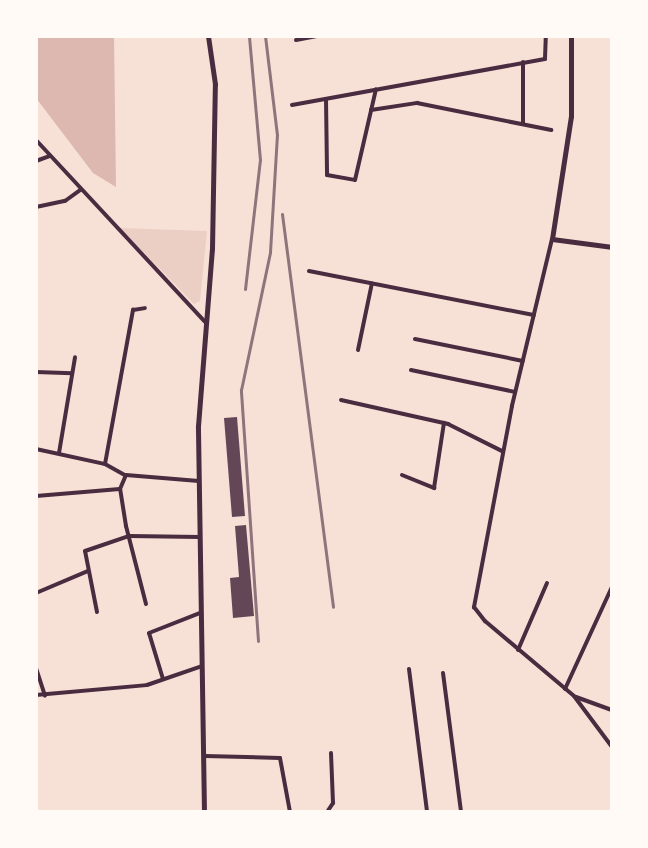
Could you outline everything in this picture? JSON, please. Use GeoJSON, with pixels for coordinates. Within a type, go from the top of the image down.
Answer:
{"type":"FeatureCollection","features":[{"type":"Feature","properties":{"kind":"street"},"geometry":{"type":"LineString","coordinates":[[204,812],[199,481],[205,322],[212,249],[215,84],[208,36]]}},
{"type":"Feature","properties":{"kind":"street"},"geometry":{"type":"LineString","coordinates":[[296,40],[316,36]]}},
{"type":"Feature","properties":{"kind":"street"},"geometry":{"type":"LineString","coordinates":[[292,105],[545,59],[546,36]]}},
{"type":"Feature","properties":{"kind":"street"},"geometry":{"type":"LineString","coordinates":[[571,36],[571,116],[552,239],[502,451],[474,607],[518,650],[574,696],[612,747]]}},
{"type":"Feature","properties":{"kind":"street"},"geometry":{"type":"LineString","coordinates":[[523,62],[523,124]]}},
{"type":"Feature","properties":{"kind":"street"},"geometry":{"type":"LineString","coordinates":[[326,99],[327,175],[355,180],[376,89]]}},
{"type":"Feature","properties":{"kind":"street"},"geometry":{"type":"LineString","coordinates":[[371,110],[417,103],[551,130]]}},
{"type":"Feature","properties":{"kind":"street"},"geometry":{"type":"LineString","coordinates":[[36,140],[205,322]]}},
{"type":"Feature","properties":{"kind":"street"},"geometry":{"type":"LineString","coordinates":[[36,161],[50,156]]}},
{"type":"Feature","properties":{"kind":"street"},"geometry":{"type":"LineString","coordinates":[[36,207],[65,201],[80,190]]}},
{"type":"Feature","properties":{"kind":"street"},"geometry":{"type":"LineString","coordinates":[[552,239],[612,247]]}},
{"type":"Feature","properties":{"kind":"street"},"geometry":{"type":"LineString","coordinates":[[309,271],[534,315]]}},
{"type":"Feature","properties":{"kind":"street"},"geometry":{"type":"LineString","coordinates":[[358,350],[372,283]]}},
{"type":"Feature","properties":{"kind":"street"},"geometry":{"type":"LineString","coordinates":[[105,464],[133,310],[145,308]]}},
{"type":"Feature","properties":{"kind":"street"},"geometry":{"type":"LineString","coordinates":[[415,339],[523,361]]}},
{"type":"Feature","properties":{"kind":"street"},"geometry":{"type":"LineString","coordinates":[[59,453],[75,357]]}},
{"type":"Feature","properties":{"kind":"street"},"geometry":{"type":"LineString","coordinates":[[411,370],[515,392]]}},
{"type":"Feature","properties":{"kind":"street"},"geometry":{"type":"LineString","coordinates":[[36,372],[72,373]]}},
{"type":"Feature","properties":{"kind":"street"},"geometry":{"type":"LineString","coordinates":[[341,400],[444,423],[502,451]]}},
{"type":"Feature","properties":{"kind":"street"},"geometry":{"type":"LineString","coordinates":[[402,475],[434,488],[444,423]]}},
{"type":"Feature","properties":{"kind":"street"},"geometry":{"type":"LineString","coordinates":[[36,449],[105,464],[126,475],[199,481]]}},
{"type":"Feature","properties":{"kind":"street"},"geometry":{"type":"LineString","coordinates":[[126,475],[120,489],[146,604]]}},
{"type":"Feature","properties":{"kind":"street"},"geometry":{"type":"LineString","coordinates":[[36,496],[120,489]]}},
{"type":"Feature","properties":{"kind":"street"},"geometry":{"type":"LineString","coordinates":[[97,612],[95,580],[88,571],[85,551],[129,536],[200,537]]}},
{"type":"Feature","properties":{"kind":"street"},"geometry":{"type":"LineString","coordinates":[[36,593],[88,571]]}},
{"type":"Feature","properties":{"kind":"street"},"geometry":{"type":"LineString","coordinates":[[518,650],[547,583]]}},
{"type":"Feature","properties":{"kind":"street"},"geometry":{"type":"LineString","coordinates":[[565,689],[612,587]]}},
{"type":"Feature","properties":{"kind":"street"},"geometry":{"type":"LineString","coordinates":[[163,680],[149,633],[203,612]]}},
{"type":"Feature","properties":{"kind":"street"},"geometry":{"type":"LineString","coordinates":[[36,695],[163,680],[204,666]]}},
{"type":"Feature","properties":{"kind":"street"},"geometry":{"type":"LineString","coordinates":[[36,668],[45,696]]}},
{"type":"Feature","properties":{"kind":"street"},"geometry":{"type":"LineString","coordinates":[[409,669],[427,812]]}},
{"type":"Feature","properties":{"kind":"street"},"geometry":{"type":"LineString","coordinates":[[443,673],[461,812]]}},
{"type":"Feature","properties":{"kind":"street"},"geometry":{"type":"LineString","coordinates":[[574,696],[612,710]]}},
{"type":"Feature","properties":{"kind":"street"},"geometry":{"type":"LineString","coordinates":[[327,812],[333,803],[331,753]]}},
{"type":"Feature","properties":{"kind":"street"},"geometry":{"type":"LineString","coordinates":[[205,756],[280,758],[290,812]]}},
{"type":"Feature","properties":{"kind":"shaded area"},"geometry":{"type":"Polygon","coordinates":[[[36,36],[114,36],[116,187],[93,173],[36,98],[36,36]]]}},
{"type":"Feature","properties":{"kind":"shaded area"},"geometry":{"type":"Polygon","coordinates":[[[120,228],[207,231],[200,301],[194,304],[120,228]]]}},
{"type":"Feature","properties":{"kind":"building"},"geometry":{"type":"Polygon","coordinates":[[[237,417],[245,516],[232,517],[224,418],[237,417]]]}},
{"type":"Feature","properties":{"kind":"building"},"geometry":{"type":"Polygon","coordinates":[[[246,525],[254,616],[233,618],[230,578],[239,577],[235,526],[246,525]]]}},
{"type":"Feature","properties":{"kind":"railway"},"geometry":{"type":"LineString","coordinates":[[245,289],[260,160],[249,36]]}},
{"type":"Feature","properties":{"kind":"railway"},"geometry":{"type":"LineString","coordinates":[[258,641],[241,390],[270,252],[277,135],[265,36]]}},
{"type":"Feature","properties":{"kind":"railway"},"geometry":{"type":"LineString","coordinates":[[282,214],[333,607]]}}]}
